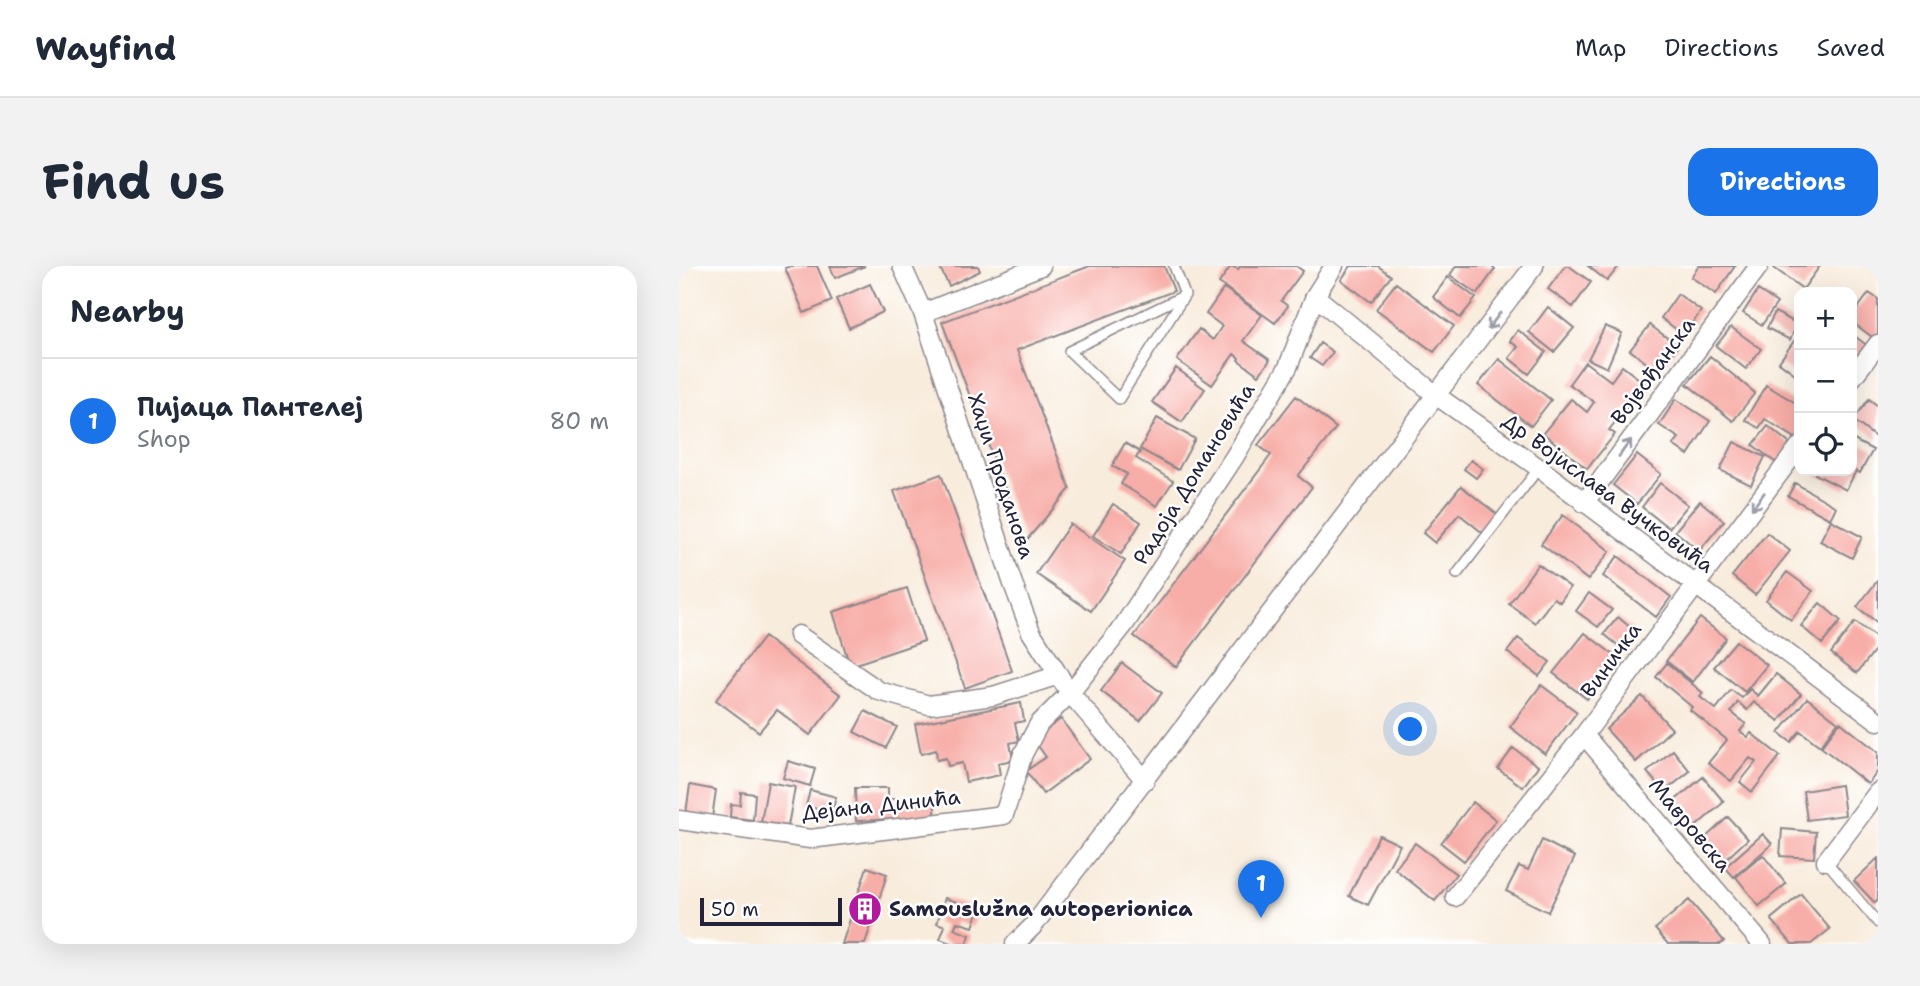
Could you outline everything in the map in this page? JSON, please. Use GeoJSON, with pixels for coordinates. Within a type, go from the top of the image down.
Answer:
{"type":"FeatureCollection","features":[{"type":"Feature","properties":{"kind":"street","name":"Хаџи Проданова"},"geometry":{"type":"LineString","coordinates":[[902,266],[923,313],[1031,632],[1070,693]]}},
{"type":"Feature","properties":{"kind":"street"},"geometry":{"type":"LineString","coordinates":[[923,313],[1041,266]]}},
{"type":"Feature","properties":{"kind":"street","name":"Радоја Домановића"},"geometry":{"type":"LineString","coordinates":[[1004,815],[1023,754],[1039,724],[1070,693],[1124,625],[1235,456],[1288,367],[1315,296],[1334,266]]}},
{"type":"Feature","properties":{"kind":"street"},"geometry":{"type":"LineString","coordinates":[[1015,944],[1033,926],[1145,780],[1534,266]]}},
{"type":"Feature","properties":{"kind":"street","name":"Војвођанска"},"geometry":{"type":"LineString","coordinates":[[1584,503],[1759,266]]}},
{"type":"Feature","properties":{"kind":"street","name":"Др Војислава Вучковића"},"geometry":{"type":"LineString","coordinates":[[1315,296],[1437,396],[1539,468],[1878,721]]}},
{"type":"Feature","properties":{"kind":"street"},"geometry":{"type":"LineString","coordinates":[[1857,371],[1878,344]]}},
{"type":"Feature","properties":{"kind":"street","name":"Виничка"},"geometry":{"type":"LineString","coordinates":[[1455,897],[1584,735],[1794,454]]}},
{"type":"Feature","properties":{"kind":"street"},"geometry":{"type":"LineString","coordinates":[[798,635],[879,691],[929,705],[993,696],[1059,675]]}},
{"type":"Feature","properties":{"kind":"street"},"geometry":{"type":"LineString","coordinates":[[1070,693],[1145,780]]}},
{"type":"Feature","properties":{"kind":"street","name":"Мавровска"},"geometry":{"type":"LineString","coordinates":[[1584,735],[1762,944]]}},
{"type":"Feature","properties":{"kind":"street"},"geometry":{"type":"LineString","coordinates":[[1826,861],[1878,792]]}},
{"type":"Feature","properties":{"kind":"street","name":"Дејана Динића"},"geometry":{"type":"LineString","coordinates":[[679,820],[810,839],[1004,815]]}},
{"type":"Feature","properties":{"kind":"street"},"geometry":{"type":"LineString","coordinates":[[1027,944],[1033,926]]}},
{"type":"Feature","properties":{"kind":"lane"},"geometry":{"type":"LineString","coordinates":[[1174,266],[1185,295]]}},
{"type":"Feature","properties":{"kind":"lane"},"geometry":{"type":"LineString","coordinates":[[1185,295],[1119,399],[1069,351],[1139,317],[1185,295]]}},
{"type":"Feature","properties":{"kind":"lane"},"geometry":{"type":"LineString","coordinates":[[1457,574],[1539,468]]}},
{"type":"Feature","properties":{"kind":"lane"},"geometry":{"type":"LineString","coordinates":[[1826,861],[1878,923]]}},
{"type":"Feature","properties":{"kind":"building"},"geometry":{"type":"Polygon","coordinates":[[[817,266],[832,301],[804,313],[785,268],[817,266]]]}},
{"type":"Feature","properties":{"kind":"building"},"geometry":{"type":"Polygon","coordinates":[[[830,266],[865,266],[835,278],[830,266]]]}},
{"type":"Feature","properties":{"kind":"building"},"geometry":{"type":"Polygon","coordinates":[[[939,266],[978,266],[980,271],[949,286],[939,266]]]}},
{"type":"Feature","properties":{"kind":"building"},"geometry":{"type":"Polygon","coordinates":[[[1090,266],[1164,266],[1174,291],[1017,350],[1070,489],[1025,542],[942,322],[1090,266]]]}},
{"type":"Feature","properties":{"kind":"building"},"geometry":{"type":"Polygon","coordinates":[[[1231,266],[1238,269],[1241,266],[1296,266],[1303,271],[1281,301],[1288,306],[1275,323],[1219,283],[1231,266]]]}},
{"type":"Feature","properties":{"kind":"building"},"geometry":{"type":"Polygon","coordinates":[[[1351,266],[1378,266],[1391,276],[1371,302],[1341,280],[1351,266]]]}},
{"type":"Feature","properties":{"kind":"building"},"geometry":{"type":"Polygon","coordinates":[[[1456,266],[1490,266],[1495,269],[1477,294],[1450,275],[1456,266]]]}},
{"type":"Feature","properties":{"kind":"building"},"geometry":{"type":"Polygon","coordinates":[[[1565,266],[1591,282],[1573,307],[1548,289],[1565,266]]]}},
{"type":"Feature","properties":{"kind":"building"},"geometry":{"type":"Polygon","coordinates":[[[1588,266],[1619,266],[1607,281],[1588,266]]]}},
{"type":"Feature","properties":{"kind":"building"},"geometry":{"type":"Polygon","coordinates":[[[1699,266],[1735,266],[1716,294],[1691,277],[1699,266]]]}},
{"type":"Feature","properties":{"kind":"building"},"geometry":{"type":"Polygon","coordinates":[[[1820,266],[1804,287],[1800,287],[1774,268],[1820,266]]]}},
{"type":"Feature","properties":{"kind":"building"},"geometry":{"type":"Polygon","coordinates":[[[1448,277],[1476,298],[1460,318],[1433,297],[1448,277]]]}},
{"type":"Feature","properties":{"kind":"building"},"geometry":{"type":"Polygon","coordinates":[[[1396,283],[1454,326],[1434,352],[1376,309],[1396,283]]]}},
{"type":"Feature","properties":{"kind":"building"},"geometry":{"type":"Polygon","coordinates":[[[870,284],[883,312],[849,328],[836,299],[870,284]]]}},
{"type":"Feature","properties":{"kind":"building"},"geometry":{"type":"Polygon","coordinates":[[[1224,288],[1262,315],[1243,341],[1270,360],[1259,375],[1234,354],[1212,385],[1177,360],[1199,329],[1213,340],[1222,326],[1206,314],[1224,288]]]}},
{"type":"Feature","properties":{"kind":"building"},"geometry":{"type":"Polygon","coordinates":[[[1758,290],[1777,303],[1762,325],[1743,313],[1758,290]]]}},
{"type":"Feature","properties":{"kind":"building"},"geometry":{"type":"Polygon","coordinates":[[[1869,293],[1878,299],[1878,335],[1875,339],[1857,326],[1858,308],[1869,293]]]}},
{"type":"Feature","properties":{"kind":"building"},"geometry":{"type":"Polygon","coordinates":[[[1678,294],[1701,311],[1684,335],[1661,318],[1678,294]]]}},
{"type":"Feature","properties":{"kind":"building"},"geometry":{"type":"Polygon","coordinates":[[[1548,307],[1574,328],[1554,352],[1529,332],[1548,307]]]}},
{"type":"Feature","properties":{"kind":"building"},"geometry":{"type":"Polygon","coordinates":[[[1775,312],[1794,322],[1794,332],[1790,340],[1767,328],[1775,312]]]}},
{"type":"Feature","properties":{"kind":"building"},"geometry":{"type":"Polygon","coordinates":[[[1650,325],[1678,346],[1658,372],[1630,350],[1650,325]]]}},
{"type":"Feature","properties":{"kind":"building"},"geometry":{"type":"Polygon","coordinates":[[[1605,326],[1622,333],[1607,368],[1588,359],[1605,326]]]}},
{"type":"Feature","properties":{"kind":"building"},"geometry":{"type":"Polygon","coordinates":[[[1731,327],[1761,349],[1746,369],[1716,346],[1731,327]]]}},
{"type":"Feature","properties":{"kind":"building"},"geometry":{"type":"Polygon","coordinates":[[[1518,330],[1546,352],[1529,374],[1509,358],[1518,347],[1510,341],[1518,330]]]}},
{"type":"Feature","properties":{"kind":"building"},"geometry":{"type":"Polygon","coordinates":[[[1857,338],[1869,347],[1857,364],[1857,338]]]}},
{"type":"Feature","properties":{"kind":"building"},"geometry":{"type":"Polygon","coordinates":[[[1794,341],[1794,373],[1779,362],[1794,341]]]}},
{"type":"Feature","properties":{"kind":"building"},"geometry":{"type":"Polygon","coordinates":[[[1320,343],[1333,352],[1322,366],[1310,358],[1320,343]]]}},
{"type":"Feature","properties":{"kind":"building"},"geometry":{"type":"Polygon","coordinates":[[[1710,356],[1755,393],[1733,421],[1687,384],[1710,356]]]}},
{"type":"Feature","properties":{"kind":"building"},"geometry":{"type":"Polygon","coordinates":[[[1499,359],[1551,400],[1531,426],[1478,385],[1499,359]]]}},
{"type":"Feature","properties":{"kind":"building"},"geometry":{"type":"Polygon","coordinates":[[[1585,362],[1611,381],[1622,366],[1648,386],[1630,410],[1627,407],[1609,430],[1615,434],[1587,469],[1543,433],[1571,399],[1587,412],[1594,402],[1569,384],[1585,362]]]}},
{"type":"Feature","properties":{"kind":"building"},"geometry":{"type":"Polygon","coordinates":[[[1176,368],[1205,389],[1182,422],[1152,402],[1176,368]]]}},
{"type":"Feature","properties":{"kind":"building"},"geometry":{"type":"Polygon","coordinates":[[[1766,385],[1794,402],[1794,437],[1765,419],[1759,428],[1745,420],[1766,385]]]}},
{"type":"Feature","properties":{"kind":"building"},"geometry":{"type":"Polygon","coordinates":[[[1296,396],[1336,428],[1298,476],[1312,487],[1176,667],[1134,636],[1271,455],[1258,445],[1296,396]]]}},
{"type":"Feature","properties":{"kind":"building"},"geometry":{"type":"Polygon","coordinates":[[[1676,399],[1710,421],[1688,455],[1673,445],[1679,438],[1659,425],[1676,399]]]}},
{"type":"Feature","properties":{"kind":"building"},"geometry":{"type":"Polygon","coordinates":[[[1869,399],[1878,406],[1878,439],[1857,423],[1857,415],[1869,399]]]}},
{"type":"Feature","properties":{"kind":"building"},"geometry":{"type":"Polygon","coordinates":[[[1157,418],[1195,439],[1178,470],[1140,449],[1157,418]]]}},
{"type":"Feature","properties":{"kind":"building"},"geometry":{"type":"Polygon","coordinates":[[[1768,426],[1794,449],[1780,466],[1753,445],[1768,426]]]}},
{"type":"Feature","properties":{"kind":"building"},"geometry":{"type":"Polygon","coordinates":[[[1734,442],[1765,457],[1751,485],[1720,470],[1734,442]]]}},
{"type":"Feature","properties":{"kind":"building"},"geometry":{"type":"Polygon","coordinates":[[[1857,442],[1873,450],[1860,473],[1857,472],[1857,442]]]}},
{"type":"Feature","properties":{"kind":"building"},"geometry":{"type":"Polygon","coordinates":[[[1125,443],[1140,452],[1136,458],[1173,481],[1157,506],[1121,484],[1127,474],[1112,466],[1125,443]]]}},
{"type":"Feature","properties":{"kind":"building"},"geometry":{"type":"Polygon","coordinates":[[[1637,455],[1661,474],[1637,504],[1613,485],[1637,455]]]}},
{"type":"Feature","properties":{"kind":"building"},"geometry":{"type":"Polygon","coordinates":[[[1471,460],[1483,469],[1476,478],[1464,469],[1471,460]]]}},
{"type":"Feature","properties":{"kind":"building"},"geometry":{"type":"Polygon","coordinates":[[[941,474],[1012,671],[965,688],[894,491],[941,474]]]}},
{"type":"Feature","properties":{"kind":"building"},"geometry":{"type":"Polygon","coordinates":[[[1819,476],[1853,476],[1846,490],[1819,476]]]}},
{"type":"Feature","properties":{"kind":"building"},"geometry":{"type":"Polygon","coordinates":[[[1660,483],[1688,505],[1669,528],[1642,507],[1660,483]]]}},
{"type":"Feature","properties":{"kind":"building"},"geometry":{"type":"Polygon","coordinates":[[[1795,483],[1836,507],[1830,519],[1788,496],[1795,483]]]}},
{"type":"Feature","properties":{"kind":"building"},"geometry":{"type":"Polygon","coordinates":[[[1461,486],[1499,516],[1484,534],[1459,514],[1435,543],[1423,533],[1461,486]]]}},
{"type":"Feature","properties":{"kind":"building"},"geometry":{"type":"Polygon","coordinates":[[[1700,501],[1724,521],[1699,551],[1675,531],[1700,501]]]}},
{"type":"Feature","properties":{"kind":"building"},"geometry":{"type":"Polygon","coordinates":[[[1113,504],[1141,522],[1121,554],[1093,536],[1113,504]]]}},
{"type":"Feature","properties":{"kind":"building"},"geometry":{"type":"Polygon","coordinates":[[[1563,515],[1610,551],[1588,580],[1541,544],[1563,515]]]}},
{"type":"Feature","properties":{"kind":"building"},"geometry":{"type":"Polygon","coordinates":[[[1831,520],[1862,537],[1852,558],[1820,541],[1831,520]]]}},
{"type":"Feature","properties":{"kind":"building"},"geometry":{"type":"Polygon","coordinates":[[[1070,524],[1125,561],[1091,611],[1036,574],[1070,524]]]}},
{"type":"Feature","properties":{"kind":"building"},"geometry":{"type":"Polygon","coordinates":[[[1767,533],[1790,551],[1755,595],[1732,576],[1767,533]]]}},
{"type":"Feature","properties":{"kind":"building"},"geometry":{"type":"Polygon","coordinates":[[[1618,556],[1671,597],[1656,617],[1603,576],[1618,556]]]}},
{"type":"Feature","properties":{"kind":"building"},"geometry":{"type":"Polygon","coordinates":[[[1538,564],[1570,587],[1560,602],[1554,598],[1535,623],[1509,604],[1538,564]]]}},
{"type":"Feature","properties":{"kind":"building"},"geometry":{"type":"Polygon","coordinates":[[[1787,572],[1813,591],[1791,620],[1766,600],[1787,572]]]}},
{"type":"Feature","properties":{"kind":"building"},"geometry":{"type":"Polygon","coordinates":[[[1878,580],[1878,623],[1857,607],[1878,580]]]}},
{"type":"Feature","properties":{"kind":"building"},"geometry":{"type":"Polygon","coordinates":[[[907,588],[924,641],[850,666],[833,612],[907,588]]]}},
{"type":"Feature","properties":{"kind":"building"},"geometry":{"type":"Polygon","coordinates":[[[1589,593],[1612,610],[1598,627],[1576,611],[1589,593]]]}},
{"type":"Feature","properties":{"kind":"building"},"geometry":{"type":"Polygon","coordinates":[[[1820,603],[1841,621],[1822,644],[1801,626],[1820,603]]]}},
{"type":"Feature","properties":{"kind":"building"},"geometry":{"type":"Polygon","coordinates":[[[1618,617],[1638,634],[1625,651],[1604,634],[1618,617]]]}},
{"type":"Feature","properties":{"kind":"building"},"geometry":{"type":"Polygon","coordinates":[[[1700,618],[1726,638],[1693,682],[1666,661],[1700,618]]]}},
{"type":"Feature","properties":{"kind":"building"},"geometry":{"type":"Polygon","coordinates":[[[1855,622],[1878,639],[1878,646],[1857,673],[1831,653],[1855,622]]]}},
{"type":"Feature","properties":{"kind":"building"},"geometry":{"type":"Polygon","coordinates":[[[1585,633],[1619,659],[1587,699],[1553,673],[1585,633]]]}},
{"type":"Feature","properties":{"kind":"building"},"geometry":{"type":"Polygon","coordinates":[[[764,637],[841,695],[810,735],[777,710],[759,732],[716,700],[764,637]]]}},
{"type":"Feature","properties":{"kind":"building"},"geometry":{"type":"Polygon","coordinates":[[[1518,638],[1550,662],[1539,676],[1507,652],[1518,638]]]}},
{"type":"Feature","properties":{"kind":"building"},"geometry":{"type":"Polygon","coordinates":[[[1736,641],[1767,665],[1745,692],[1714,667],[1736,641]]]}},
{"type":"Feature","properties":{"kind":"building"},"geometry":{"type":"Polygon","coordinates":[[[1122,663],[1162,693],[1140,721],[1101,691],[1122,663]]]}},
{"type":"Feature","properties":{"kind":"building"},"geometry":{"type":"Polygon","coordinates":[[[1667,663],[1703,693],[1700,697],[1716,709],[1731,690],[1742,698],[1750,689],[1758,696],[1776,674],[1801,694],[1779,721],[1754,702],[1747,710],[1738,702],[1731,712],[1746,724],[1740,731],[1748,737],[1751,733],[1780,756],[1752,792],[1740,782],[1756,762],[1750,758],[1731,781],[1708,763],[1727,740],[1690,710],[1692,707],[1656,677],[1667,663]]]}},
{"type":"Feature","properties":{"kind":"building"},"geometry":{"type":"Polygon","coordinates":[[[1541,685],[1577,712],[1545,754],[1510,727],[1541,685]]]}},
{"type":"Feature","properties":{"kind":"building"},"geometry":{"type":"Polygon","coordinates":[[[1642,696],[1672,729],[1636,762],[1606,729],[1642,696]]]}},
{"type":"Feature","properties":{"kind":"building"},"geometry":{"type":"Polygon","coordinates":[[[1807,698],[1838,722],[1820,746],[1800,731],[1791,742],[1779,733],[1807,698]]]}},
{"type":"Feature","properties":{"kind":"building"},"geometry":{"type":"Polygon","coordinates":[[[1021,703],[1024,721],[1015,723],[1019,741],[1010,743],[1013,760],[998,763],[1000,775],[966,782],[962,763],[948,766],[946,758],[937,760],[936,750],[921,754],[915,724],[1021,703]]]}},
{"type":"Feature","properties":{"kind":"building"},"geometry":{"type":"Polygon","coordinates":[[[865,711],[897,727],[886,748],[854,732],[865,711]]]}},
{"type":"Feature","properties":{"kind":"building"},"geometry":{"type":"Polygon","coordinates":[[[1061,719],[1090,759],[1043,794],[1026,771],[1046,757],[1033,739],[1061,719]]]}},
{"type":"Feature","properties":{"kind":"building"},"geometry":{"type":"Polygon","coordinates":[[[1840,722],[1878,752],[1878,771],[1868,784],[1821,747],[1840,722]]]}},
{"type":"Feature","properties":{"kind":"building"},"geometry":{"type":"Polygon","coordinates":[[[1513,748],[1538,766],[1523,787],[1498,769],[1513,748]]]}},
{"type":"Feature","properties":{"kind":"building"},"geometry":{"type":"Polygon","coordinates":[[[1673,750],[1690,771],[1664,792],[1647,772],[1673,750]]]}},
{"type":"Feature","properties":{"kind":"building"},"geometry":{"type":"Polygon","coordinates":[[[788,761],[815,769],[810,786],[783,778],[788,761]]]}},
{"type":"Feature","properties":{"kind":"building"},"geometry":{"type":"Polygon","coordinates":[[[1703,777],[1724,802],[1694,828],[1673,802],[1703,777]]]}},
{"type":"Feature","properties":{"kind":"building"},"geometry":{"type":"Polygon","coordinates":[[[768,782],[795,787],[788,826],[761,822],[768,782]]]}},
{"type":"Feature","properties":{"kind":"building"},"geometry":{"type":"Polygon","coordinates":[[[690,785],[716,790],[712,818],[686,813],[690,785]]]}},
{"type":"Feature","properties":{"kind":"building"},"geometry":{"type":"Polygon","coordinates":[[[1841,785],[1845,815],[1807,820],[1803,791],[1841,785]]]}},
{"type":"Feature","properties":{"kind":"building"},"geometry":{"type":"Polygon","coordinates":[[[855,788],[888,788],[888,799],[935,799],[935,817],[856,821],[855,788]]]}},
{"type":"Feature","properties":{"kind":"building"},"geometry":{"type":"Polygon","coordinates":[[[810,790],[836,797],[832,813],[806,806],[810,790]]]}},
{"type":"Feature","properties":{"kind":"building"},"geometry":{"type":"Polygon","coordinates":[[[741,792],[755,794],[753,820],[730,817],[731,804],[740,805],[741,792]]]}},
{"type":"Feature","properties":{"kind":"building"},"geometry":{"type":"Polygon","coordinates":[[[1473,802],[1496,820],[1464,861],[1441,843],[1473,802]]]}},
{"type":"Feature","properties":{"kind":"building"},"geometry":{"type":"Polygon","coordinates":[[[1728,817],[1748,839],[1724,861],[1704,839],[1728,817]]]}},
{"type":"Feature","properties":{"kind":"building"},"geometry":{"type":"Polygon","coordinates":[[[1782,829],[1816,832],[1814,858],[1780,856],[1782,829]]]}},
{"type":"Feature","properties":{"kind":"building"},"geometry":{"type":"Polygon","coordinates":[[[1763,834],[1772,844],[1734,877],[1725,867],[1763,834]]]}},
{"type":"Feature","properties":{"kind":"building"},"geometry":{"type":"Polygon","coordinates":[[[1379,835],[1400,845],[1368,905],[1349,896],[1379,835]]]}},
{"type":"Feature","properties":{"kind":"building"},"geometry":{"type":"Polygon","coordinates":[[[1542,840],[1575,857],[1548,912],[1506,891],[1519,866],[1528,870],[1542,840]]]}},
{"type":"Feature","properties":{"kind":"building"},"geometry":{"type":"Polygon","coordinates":[[[1415,843],[1456,874],[1435,901],[1395,869],[1415,843]]]}},
{"type":"Feature","properties":{"kind":"building"},"geometry":{"type":"Polygon","coordinates":[[[1763,855],[1786,884],[1759,906],[1736,877],[1763,855]]]}},
{"type":"Feature","properties":{"kind":"building"},"geometry":{"type":"Polygon","coordinates":[[[1878,858],[1878,900],[1875,903],[1854,881],[1878,858]]]}},
{"type":"Feature","properties":{"kind":"building","name":"Samouslužna autoperionica"},"geometry":{"type":"Polygon","coordinates":[[[867,867],[887,874],[865,944],[842,944],[867,867]]]}},
{"type":"Feature","properties":{"kind":"building"},"geometry":{"type":"Polygon","coordinates":[[[1801,894],[1830,929],[1811,944],[1792,944],[1771,919],[1801,894]]]}},
{"type":"Feature","properties":{"kind":"building"},"geometry":{"type":"Polygon","coordinates":[[[945,898],[979,910],[973,927],[957,922],[954,929],[970,935],[967,944],[953,944],[940,939],[945,926],[937,923],[945,898]]]}},
{"type":"Feature","properties":{"kind":"building"},"geometry":{"type":"Polygon","coordinates":[[[1689,900],[1724,941],[1721,944],[1668,944],[1655,929],[1689,900]]]}},
{"type":"Feature","properties":{"kind":"place","name":"Samouslužna autoperionica"},"geometry":{"type":"Point","coordinates":[865,909]}},
{"type":"Feature","properties":{"kind":"place","name":"Пијаца Пантелеј"},"geometry":{"type":"Point","coordinates":[1261,918]}}]}
